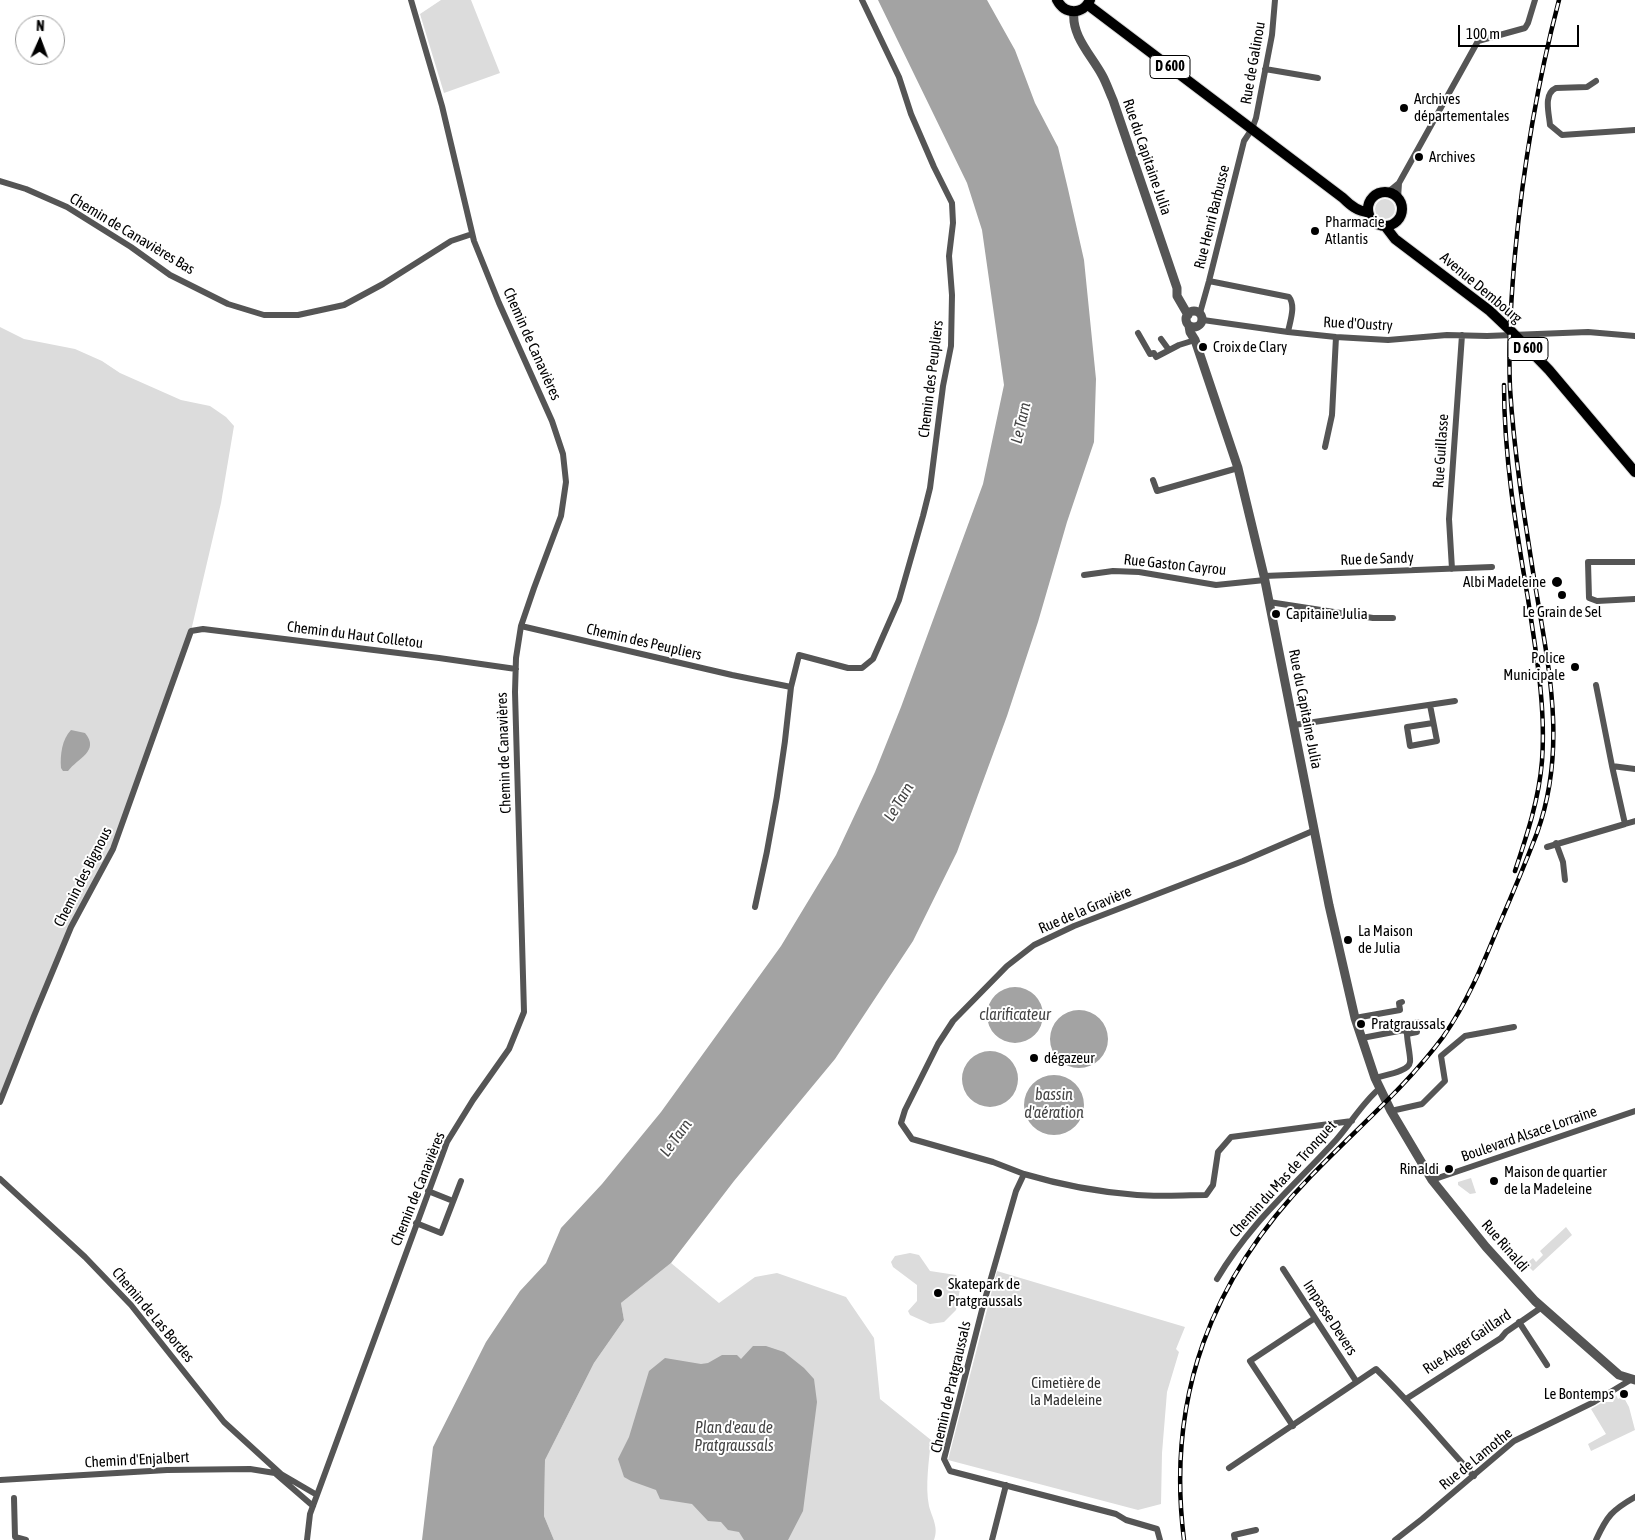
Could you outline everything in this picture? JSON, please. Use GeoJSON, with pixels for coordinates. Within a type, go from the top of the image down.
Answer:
{"type":"FeatureCollection","features":[{"type":"Feature","properties":{"kind":"main road"},"geometry":{"type":"LineString","coordinates":[[1057,0],[1063,8],[1074,12],[1084,8],[1089,2]]}},
{"type":"Feature","properties":{"kind":"main road","name":"D 600"},"geometry":{"type":"LineString","coordinates":[[1089,2],[1343,198],[1350,206],[1363,212],[1368,212]]}},
{"type":"Feature","properties":{"kind":"main road"},"geometry":{"type":"LineString","coordinates":[[1343,198],[1358,203],[1370,200],[1380,193],[1388,192],[1398,198],[1402,210],[1401,216],[1391,225],[1376,224],[1368,212],[1370,200]]}},
{"type":"Feature","properties":{"kind":"main road"},"geometry":{"type":"LineString","coordinates":[[1397,221],[1397,233],[1403,244]]}},
{"type":"Feature","properties":{"kind":"main road","name":"Avenue Dembourg"},"geometry":{"type":"LineString","coordinates":[[1385,226],[1395,239],[1490,311],[1514,334],[1549,370],[1635,472]]}},
{"type":"Feature","properties":{"kind":"street","name":"Chemin de Canavières"},"geometry":{"type":"LineString","coordinates":[[307,1540],[310,1514],[447,1142],[473,1100],[509,1050],[524,1012],[515,692],[516,670],[521,626],[561,516],[565,496],[563,454],[552,420],[500,303],[472,234],[442,106],[411,0]]}},
{"type":"Feature","properties":{"kind":"street","name":"Chemin des Peupliers"},"geometry":{"type":"LineString","coordinates":[[755,907],[766,862],[785,747],[791,687],[799,654],[848,668],[862,668],[873,659],[899,600],[930,488],[943,386],[951,346],[952,295],[949,256],[953,223],[952,203],[911,114],[899,77],[862,0]]}},
{"type":"Feature","properties":{"kind":"street","name":"Rue de Galinou"},"geometry":{"type":"LineString","coordinates":[[1252,129],[1256,118],[1272,35],[1275,0]]}},
{"type":"Feature","properties":{"kind":"street"},"geometry":{"type":"LineString","coordinates":[[1388,192],[1399,183],[1478,41],[1525,28],[1534,0]]}},
{"type":"Feature","properties":{"kind":"street","name":"Rue du Capitaine Julia"},"geometry":{"type":"LineString","coordinates":[[1074,12],[1073,22],[1077,33],[1103,76],[1113,100],[1177,288],[1177,296],[1195,319],[1190,332],[1195,340],[1238,468],[1264,578],[1329,904],[1355,1018],[1375,1078],[1386,1101]]}},
{"type":"Feature","properties":{"kind":"street"},"geometry":{"type":"LineString","coordinates":[[1265,69],[1318,78]]}},
{"type":"Feature","properties":{"kind":"street"},"geometry":{"type":"LineString","coordinates":[[1596,81],[1587,87],[1556,88],[1551,91],[1548,96],[1550,125],[1562,135],[1635,130]]}},
{"type":"Feature","properties":{"kind":"street","name":"Rue Henri Barbusse"},"geometry":{"type":"LineString","coordinates":[[1195,319],[1209,281],[1244,142],[1252,129]]}},
{"type":"Feature","properties":{"kind":"street","name":"Chemin de Canavières Bas"},"geometry":{"type":"LineString","coordinates":[[0,182],[26,190],[66,208],[131,247],[170,275],[228,304],[264,315],[298,315],[344,305],[383,284],[451,241],[472,234]]}},
{"type":"Feature","properties":{"kind":"street"},"geometry":{"type":"LineString","coordinates":[[1398,198],[1399,183]]}},
{"type":"Feature","properties":{"kind":"street"},"geometry":{"type":"LineString","coordinates":[[1209,281],[1288,297],[1293,306],[1288,332]]}},
{"type":"Feature","properties":{"kind":"street","name":"Rue d'Oustry"},"geometry":{"type":"LineString","coordinates":[[1195,319],[1288,332],[1388,340],[1447,335],[1487,336],[1588,332],[1635,336]]}},
{"type":"Feature","properties":{"kind":"street"},"geometry":{"type":"LineString","coordinates":[[1138,333],[1150,354],[1154,353],[1156,357],[1178,345],[1195,340]]}},
{"type":"Feature","properties":{"kind":"street","name":"Rue Guillasse"},"geometry":{"type":"LineString","coordinates":[[1452,569],[1449,518],[1462,335]]}},
{"type":"Feature","properties":{"kind":"street"},"geometry":{"type":"LineString","coordinates":[[1325,447],[1332,415],[1336,337]]}},
{"type":"Feature","properties":{"kind":"street"},"geometry":{"type":"LineString","coordinates":[[1161,339],[1169,350]]}},
{"type":"Feature","properties":{"kind":"street"},"geometry":{"type":"LineString","coordinates":[[1153,480],[1157,490],[1238,468]]}},
{"type":"Feature","properties":{"kind":"street"},"geometry":{"type":"LineString","coordinates":[[1635,562],[1588,562],[1590,598],[1597,601],[1635,599]]}},
{"type":"Feature","properties":{"kind":"street","name":"Rue de Sandy"},"geometry":{"type":"LineString","coordinates":[[1264,578],[1492,567]]}},
{"type":"Feature","properties":{"kind":"street","name":"Rue Gaston Cayrou"},"geometry":{"type":"LineString","coordinates":[[1084,575],[1139,572],[1216,585],[1264,578]]}},
{"type":"Feature","properties":{"kind":"street"},"geometry":{"type":"LineString","coordinates":[[1269,602],[1358,616],[1392,618]]}},
{"type":"Feature","properties":{"kind":"street","name":"Chemin des Peupliers"},"geometry":{"type":"LineString","coordinates":[[521,626],[791,687]]}},
{"type":"Feature","properties":{"kind":"street","name":"Chemin du Haut Colletou"},"geometry":{"type":"LineString","coordinates":[[191,631],[202,629],[439,658],[516,670]]}},
{"type":"Feature","properties":{"kind":"street","name":"Chemin des Bignous"},"geometry":{"type":"LineString","coordinates":[[0,1102],[71,927],[114,849],[191,631]]}},
{"type":"Feature","properties":{"kind":"street"},"geometry":{"type":"LineString","coordinates":[[1596,685],[1625,824]]}},
{"type":"Feature","properties":{"kind":"street"},"geometry":{"type":"LineString","coordinates":[[1294,725],[1455,702]]}},
{"type":"Feature","properties":{"kind":"street"},"geometry":{"type":"LineString","coordinates":[[1430,705],[1437,741],[1410,746],[1407,727],[1433,723]]}},
{"type":"Feature","properties":{"kind":"street"},"geometry":{"type":"LineString","coordinates":[[1612,766],[1635,769]]}},
{"type":"Feature","properties":{"kind":"street"},"geometry":{"type":"LineString","coordinates":[[1547,846],[1635,821]]}},
{"type":"Feature","properties":{"kind":"street","name":"Rue de la Gravière"},"geometry":{"type":"LineString","coordinates":[[1024,1174],[993,1162],[912,1139],[901,1122],[905,1110],[938,1044],[953,1021],[1007,966],[1034,945],[1074,926],[1242,861],[1314,830]]}},
{"type":"Feature","properties":{"kind":"street"},"geometry":{"type":"LineString","coordinates":[[1556,843],[1563,862],[1565,880]]}},
{"type":"Feature","properties":{"kind":"street"},"geometry":{"type":"LineString","coordinates":[[1355,1018],[1400,1010],[1399,1003],[1402,1002]]}},
{"type":"Feature","properties":{"kind":"street"},"geometry":{"type":"LineString","coordinates":[[1407,1034],[1417,1032],[1417,1022]]}},
{"type":"Feature","properties":{"kind":"street"},"geometry":{"type":"LineString","coordinates":[[1391,1111],[1422,1104],[1445,1082],[1441,1056],[1465,1036],[1514,1027]]}},
{"type":"Feature","properties":{"kind":"street"},"geometry":{"type":"LineString","coordinates":[[1362,1038],[1404,1030],[1407,1034],[1411,1062],[1404,1070],[1375,1078]]}},
{"type":"Feature","properties":{"kind":"street"},"geometry":{"type":"LineString","coordinates":[[1024,1174],[1054,1183],[1086,1189],[1139,1195],[1206,1195],[1213,1185],[1218,1152],[1231,1137],[1352,1121],[1374,1092],[1380,1088]]}},
{"type":"Feature","properties":{"kind":"street","name":"Rue Rinaldi"},"geometry":{"type":"LineString","coordinates":[[1386,1101],[1432,1180],[1486,1247],[1535,1301],[1619,1375],[1633,1380]]}},
{"type":"Feature","properties":{"kind":"street","name":"Boulevard Alsace Lorraine"},"geometry":{"type":"LineString","coordinates":[[1432,1180],[1635,1111]]}},
{"type":"Feature","properties":{"kind":"street","name":"Chemin du Mas de Tronquet"},"geometry":{"type":"LineString","coordinates":[[1217,1278],[1228,1259],[1257,1222],[1352,1121]]}},
{"type":"Feature","properties":{"kind":"street","name":"Chemin de Pratgraussals"},"geometry":{"type":"LineString","coordinates":[[1024,1174],[1016,1191],[944,1459],[950,1471],[1116,1514],[1126,1520],[1157,1529],[1160,1540]]}},
{"type":"Feature","properties":{"kind":"street","name":"Chemin de Las Bordes"},"geometry":{"type":"LineString","coordinates":[[0,1179],[85,1257],[131,1305],[224,1422],[275,1466],[278,1473]]}},
{"type":"Feature","properties":{"kind":"street"},"geometry":{"type":"LineString","coordinates":[[416,1223],[441,1233],[461,1181]]}},
{"type":"Feature","properties":{"kind":"street"},"geometry":{"type":"LineString","coordinates":[[428,1191],[454,1201]]}},
{"type":"Feature","properties":{"kind":"street","name":"Impasse Devers"},"geometry":{"type":"LineString","coordinates":[[1283,1270],[1356,1381]]}},
{"type":"Feature","properties":{"kind":"street","name":"Rue Auger Gaillard"},"geometry":{"type":"LineString","coordinates":[[1406,1398],[1501,1338],[1519,1322],[1542,1307]]}},
{"type":"Feature","properties":{"kind":"street"},"geometry":{"type":"LineString","coordinates":[[1293,1426],[1250,1361],[1315,1318]]}},
{"type":"Feature","properties":{"kind":"street"},"geometry":{"type":"LineString","coordinates":[[1519,1322],[1547,1365]]}},
{"type":"Feature","properties":{"kind":"street"},"geometry":{"type":"LineString","coordinates":[[1229,1468],[1376,1369],[1406,1398],[1474,1476]]}},
{"type":"Feature","properties":{"kind":"street","name":"Rue de Lamothe"},"geometry":{"type":"LineString","coordinates":[[1395,1540],[1514,1441],[1594,1402],[1633,1380]]}},
{"type":"Feature","properties":{"kind":"street","name":"Chemin d'Enjalbert"},"geometry":{"type":"LineString","coordinates":[[0,1480],[205,1469],[250,1469],[278,1473],[317,1495]]}},
{"type":"Feature","properties":{"kind":"street"},"geometry":{"type":"LineString","coordinates":[[278,1473],[313,1506]]}},
{"type":"Feature","properties":{"kind":"street"},"geometry":{"type":"LineString","coordinates":[[992,1540],[1006,1485]]}},
{"type":"Feature","properties":{"kind":"street"},"geometry":{"type":"LineString","coordinates":[[14,1498],[15,1537],[27,1540]]}},
{"type":"Feature","properties":{"kind":"street"},"geometry":{"type":"LineString","coordinates":[[1596,1540],[1609,1515],[1619,1506],[1635,1498]]}},
{"type":"Feature","properties":{"kind":"street"},"geometry":{"type":"LineString","coordinates":[[1235,1540],[1234,1535],[1256,1530]]}},
{"type":"Feature","properties":{"kind":"green space"},"geometry":{"type":"Polygon","coordinates":[[[441,0],[471,0],[500,73],[444,93],[420,14],[441,0]]]}},
{"type":"Feature","properties":{"kind":"green space"},"geometry":{"type":"Polygon","coordinates":[[[1385,199],[1392,202],[1395,209],[1392,216],[1385,219],[1378,216],[1375,209],[1378,202],[1385,199]]]}},
{"type":"Feature","properties":{"kind":"green space"},"geometry":{"type":"Polygon","coordinates":[[[0,327],[24,339],[75,349],[102,361],[120,373],[181,400],[210,406],[226,417],[234,426],[221,503],[191,631],[125,818],[71,927],[0,1102],[0,327]]]}},
{"type":"Feature","properties":{"kind":"green space"},"geometry":{"type":"Polygon","coordinates":[[[1471,1178],[1476,1193],[1470,1194],[1458,1185],[1458,1182],[1471,1178]]]}},
{"type":"Feature","properties":{"kind":"green space"},"geometry":{"type":"Polygon","coordinates":[[[1566,1227],[1572,1235],[1533,1271],[1526,1264],[1533,1258],[1536,1262],[1543,1255],[1540,1251],[1566,1227]]]}},
{"type":"Feature","properties":{"kind":"green space","name":"Skatepark de Pratgraussals"},"geometry":{"type":"Polygon","coordinates":[[[910,1253],[919,1255],[930,1271],[956,1275],[961,1284],[956,1310],[944,1322],[930,1324],[910,1315],[908,1311],[917,1301],[917,1285],[893,1267],[891,1262],[895,1256],[910,1253]]]}},
{"type":"Feature","properties":{"kind":"green space"},"geometry":{"type":"Polygon","coordinates":[[[671,1263],[719,1303],[755,1277],[777,1273],[846,1297],[874,1338],[880,1399],[931,1440],[927,1490],[935,1527],[934,1540],[554,1540],[544,1516],[545,1460],[594,1363],[624,1320],[621,1303],[671,1263]]]}},
{"type":"Feature","properties":{"kind":"green space","name":"Cimetière de la Madeleine"},"geometry":{"type":"Polygon","coordinates":[[[997,1271],[1185,1327],[1176,1349],[1179,1352],[1167,1392],[1162,1453],[1161,1504],[1138,1510],[948,1460],[997,1271]]]}},
{"type":"Feature","properties":{"kind":"green space"},"geometry":{"type":"Polygon","coordinates":[[[1616,1395],[1618,1399],[1623,1396],[1629,1407],[1635,1430],[1591,1451],[1588,1444],[1606,1434],[1591,1409],[1603,1402],[1613,1402],[1616,1395]]]}},
{"type":"Feature","properties":{"kind":"water","name":"Le Tarn"},"geometry":{"type":"Polygon","coordinates":[[[878,0],[987,0],[1015,50],[1035,103],[1058,147],[1084,260],[1096,379],[1094,442],[1067,522],[1038,622],[1007,716],[957,852],[913,941],[835,1059],[734,1181],[671,1263],[621,1303],[624,1320],[594,1363],[545,1460],[544,1516],[554,1540],[422,1540],[433,1447],[486,1342],[520,1291],[546,1263],[561,1228],[602,1184],[661,1112],[781,946],[836,855],[875,772],[901,707],[983,484],[1004,385],[982,230],[967,183],[878,0]]]}},
{"type":"Feature","properties":{"kind":"water"},"geometry":{"type":"Polygon","coordinates":[[[71,730],[85,733],[90,745],[89,750],[82,758],[68,771],[63,771],[61,768],[61,753],[71,730]]]}},
{"type":"Feature","properties":{"kind":"water","name":"clarificateur"},"geometry":{"type":"Polygon","coordinates":[[[1015,987],[1026,989],[1035,995],[1041,1004],[1043,1015],[1041,1026],[1035,1035],[1026,1041],[1015,1043],[1004,1041],[995,1035],[989,1026],[987,1015],[989,1004],[995,995],[1004,989],[1015,987]]]}},
{"type":"Feature","properties":{"kind":"water","name":"bassin d'aération"},"geometry":{"type":"Polygon","coordinates":[[[1079,1010],[1090,1012],[1100,1018],[1106,1028],[1108,1039],[1106,1050],[1100,1060],[1090,1066],[1079,1068],[1068,1066],[1058,1060],[1052,1050],[1050,1039],[1052,1028],[1058,1018],[1068,1012],[1079,1010]]]}},
{"type":"Feature","properties":{"kind":"water","name":"clarificateur"},"geometry":{"type":"Polygon","coordinates":[[[990,1051],[1001,1053],[1010,1059],[1016,1068],[1018,1079],[1016,1090],[1010,1099],[1001,1105],[990,1107],[979,1105],[970,1099],[964,1090],[962,1079],[964,1068],[970,1059],[979,1053],[990,1051]]]}},
{"type":"Feature","properties":{"kind":"water","name":"bassin d'aération"},"geometry":{"type":"Polygon","coordinates":[[[1048,1075],[1060,1075],[1071,1080],[1079,1088],[1084,1099],[1082,1117],[1071,1130],[1060,1135],[1048,1135],[1037,1130],[1029,1122],[1024,1111],[1024,1099],[1029,1088],[1037,1080],[1048,1075]]]}},
{"type":"Feature","properties":{"kind":"water","name":"Plan d'eau de Pratgraussals"},"geometry":{"type":"Polygon","coordinates":[[[753,1346],[766,1346],[784,1352],[814,1379],[817,1402],[803,1511],[788,1540],[744,1540],[739,1532],[728,1530],[721,1522],[708,1521],[692,1504],[660,1499],[656,1490],[624,1477],[618,1459],[629,1437],[649,1371],[665,1358],[701,1364],[708,1363],[722,1355],[737,1355],[741,1359],[753,1346]]]}},
{"type":"Feature","properties":{"kind":"railway"},"geometry":{"type":"LineString","coordinates":[[1184,1540],[1180,1488],[1182,1437],[1190,1389],[1203,1343],[1222,1299],[1246,1256],[1276,1215],[1311,1176],[1413,1074],[1452,1024],[1487,954],[1537,833],[1546,801],[1552,769],[1552,706],[1545,642],[1517,460],[1510,388],[1509,354],[1512,288],[1522,190],[1538,95],[1559,0]]}},
{"type":"Feature","properties":{"kind":"railway"},"geometry":{"type":"LineString","coordinates":[[1504,385],[1506,439],[1512,492],[1537,659],[1543,720],[1542,761],[1538,789],[1515,871]]}},
{"type":"Feature","properties":{"kind":"place","name":"Archives départementales"},"geometry":{"type":"Point","coordinates":[1404,108]}},
{"type":"Feature","properties":{"kind":"place","name":"Archives"},"geometry":{"type":"Point","coordinates":[1419,157]}},
{"type":"Feature","properties":{"kind":"place","name":"Pharmacie Atlantis"},"geometry":{"type":"Point","coordinates":[1315,231]}},
{"type":"Feature","properties":{"kind":"place","name":"Croix de Clary"},"geometry":{"type":"Point","coordinates":[1203,347]}},
{"type":"Feature","properties":{"kind":"place","name":"Albi Madeleine"},"geometry":{"type":"Point","coordinates":[1557,582]}},
{"type":"Feature","properties":{"kind":"place","name":"Le Grain de Sel"},"geometry":{"type":"Point","coordinates":[1562,595]}},
{"type":"Feature","properties":{"kind":"place","name":"Capitaine Julia"},"geometry":{"type":"Point","coordinates":[1276,614]}},
{"type":"Feature","properties":{"kind":"place","name":"Police Municipale"},"geometry":{"type":"Point","coordinates":[1575,667]}},
{"type":"Feature","properties":{"kind":"place","name":"La Maison de Julia"},"geometry":{"type":"Point","coordinates":[1348,940]}},
{"type":"Feature","properties":{"kind":"place","name":"Pratgraussals"},"geometry":{"type":"Point","coordinates":[1361,1024]}},
{"type":"Feature","properties":{"kind":"place","name":"dégazeur"},"geometry":{"type":"Point","coordinates":[1034,1058]}},
{"type":"Feature","properties":{"kind":"place","name":"Rinaldi"},"geometry":{"type":"Point","coordinates":[1449,1169]}},
{"type":"Feature","properties":{"kind":"place","name":"Maison de quartier de la Madeleine"},"geometry":{"type":"Point","coordinates":[1494,1181]}},
{"type":"Feature","properties":{"kind":"place","name":"Skatepark de Pratgraussals"},"geometry":{"type":"Point","coordinates":[938,1293]}},
{"type":"Feature","properties":{"kind":"place","name":"Le Bontemps"},"geometry":{"type":"Point","coordinates":[1624,1394]}}]}
